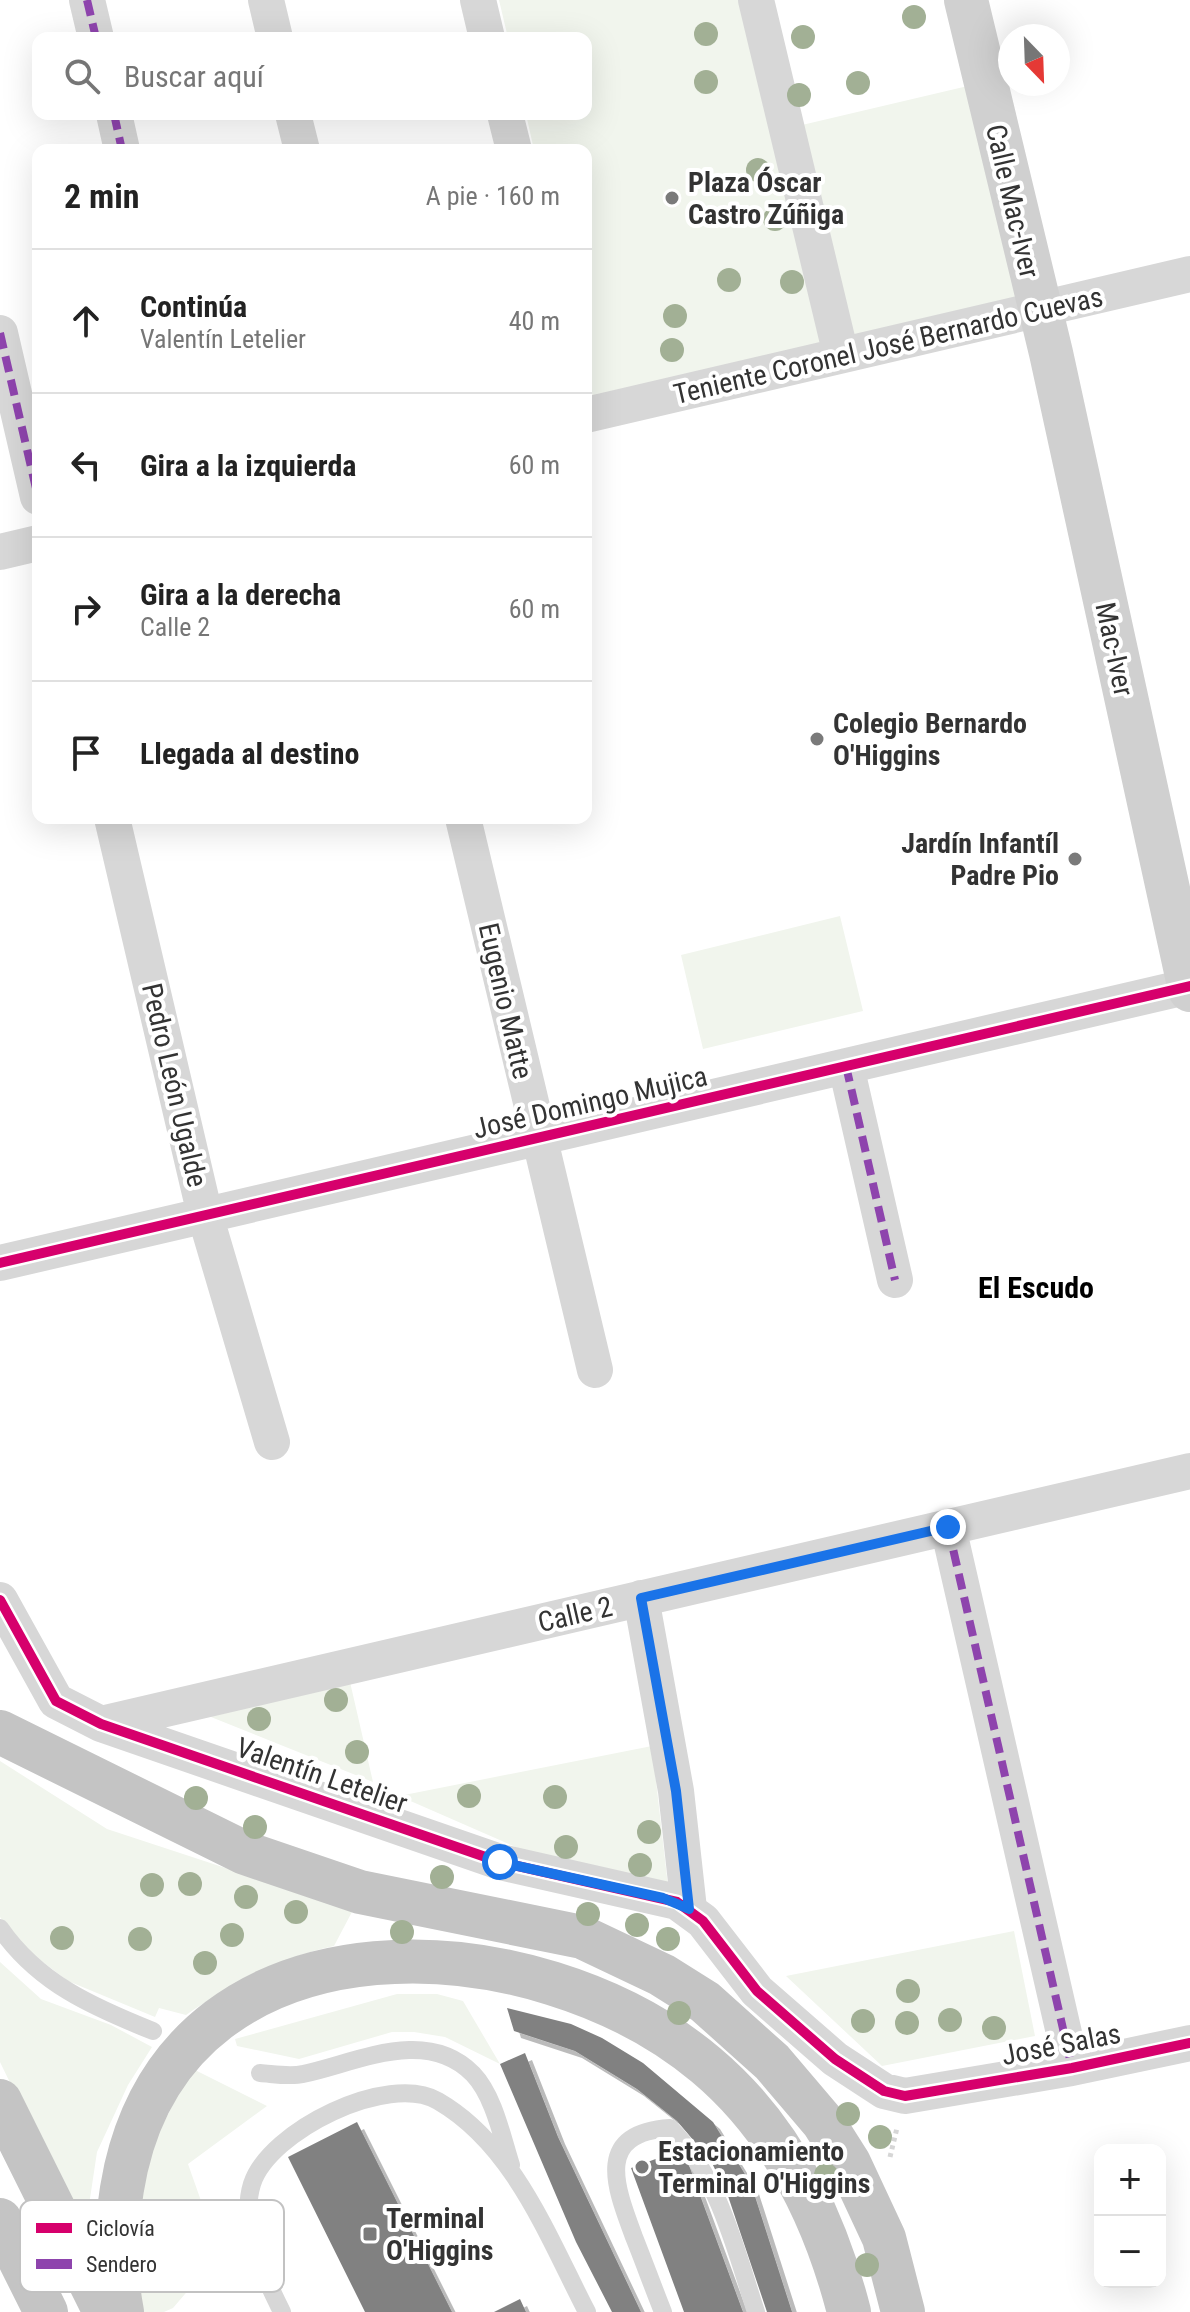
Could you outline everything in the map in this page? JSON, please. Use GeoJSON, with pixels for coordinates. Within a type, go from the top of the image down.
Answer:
{"type":"FeatureCollection","features":[{"type":"Feature","properties":{"kind":"highway"},"geometry":{"type":"LineString","coordinates":[[0,1732],[245,1853],[360,1892],[420,1907],[546,1927],[582,1937],[636,1961],[705,2002],[744,2034],[790,2081],[849,2163],[884,2238],[903,2312]]}},
{"type":"Feature","properties":{"kind":"highway"},"geometry":{"type":"LineString","coordinates":[[121,2200],[126,2169],[146,2106],[181,2053],[222,2016],[278,1986],[345,1967],[424,1962],[510,1971],[580,1991],[646,2023],[707,2066],[770,2134],[795,2173],[820,2223],[849,2312]]}},
{"type":"Feature","properties":{"kind":"highway"},"geometry":{"type":"LineString","coordinates":[[0,2101],[49,2200]]}},
{"type":"Feature","properties":{"kind":"highway"},"geometry":{"type":"LineString","coordinates":[[0,2220],[20,2260]]}},
{"type":"Feature","properties":{"kind":"highway"},"geometry":{"type":"LineString","coordinates":[[36,2292],[46,2312]]}},
{"type":"Feature","properties":{"kind":"highway"},"geometry":{"type":"LineString","coordinates":[[95,2292],[105,2312]]}},
{"type":"Feature","properties":{"kind":"highway"},"geometry":{"type":"LineString","coordinates":[[121,2292],[122,2312]]}},
{"type":"Feature","properties":{"kind":"street"},"geometry":{"type":"LineString","coordinates":[[87,0],[95,32]]}},
{"type":"Feature","properties":{"kind":"street"},"geometry":{"type":"LineString","coordinates":[[266,0],[274,32]]}},
{"type":"Feature","properties":{"kind":"street"},"geometry":{"type":"LineString","coordinates":[[478,0],[486,32]]}},
{"type":"Feature","properties":{"kind":"street"},"geometry":{"type":"LineString","coordinates":[[756,0],[841,355]]}},
{"type":"Feature","properties":{"kind":"street","name":"Calle Mac-Iver"},"geometry":{"type":"LineString","coordinates":[[966,0],[1038,309]]}},
{"type":"Feature","properties":{"kind":"street"},"geometry":{"type":"LineString","coordinates":[[115,120],[121,144]]}},
{"type":"Feature","properties":{"kind":"street"},"geometry":{"type":"LineString","coordinates":[[294,120],[300,144]]}},
{"type":"Feature","properties":{"kind":"street"},"geometry":{"type":"LineString","coordinates":[[506,120],[512,144]]}},
{"type":"Feature","properties":{"kind":"street","name":"Teniente Coronel José Bernardo Cuevas"},"geometry":{"type":"LineString","coordinates":[[592,414],[1190,274]]}},
{"type":"Feature","properties":{"kind":"street","name":"Mac-Iver"},"geometry":{"type":"LineString","coordinates":[[1038,309],[1190,987]]}},
{"type":"Feature","properties":{"kind":"street"},"geometry":{"type":"LineString","coordinates":[[0,333],[32,471]]}},
{"type":"Feature","properties":{"kind":"street"},"geometry":{"type":"LineString","coordinates":[[0,552],[32,544]]}},
{"type":"Feature","properties":{"kind":"street","name":"Pedro León Ugalde"},"geometry":{"type":"LineString","coordinates":[[113,824],[205,1215],[272,1442]]}},
{"type":"Feature","properties":{"kind":"street","name":"Eugenio Matte"},"geometry":{"type":"LineString","coordinates":[[464,824],[595,1370]]}},
{"type":"Feature","properties":{"kind":"street","name":"José Domingo Mujica"},"geometry":{"type":"LineString","coordinates":[[0,1263],[1190,987]]}},
{"type":"Feature","properties":{"kind":"street"},"geometry":{"type":"LineString","coordinates":[[846,1066],[895,1280]]}},
{"type":"Feature","properties":{"kind":"street","name":"Calle 2"},"geometry":{"type":"LineString","coordinates":[[101,1724],[1190,1471]]}},
{"type":"Feature","properties":{"kind":"street"},"geometry":{"type":"LineString","coordinates":[[948,1527],[1072,2068]]}},
{"type":"Feature","properties":{"kind":"street"},"geometry":{"type":"LineString","coordinates":[[641,1598],[676,1791],[689,1909]]}},
{"type":"Feature","properties":{"kind":"street","name":"Valentín Letelier"},"geometry":{"type":"LineString","coordinates":[[0,1600],[56,1701],[101,1724],[500,1862],[663,1898],[689,1909]]}},
{"type":"Feature","properties":{"kind":"street","name":"José Salas"},"geometry":{"type":"LineString","coordinates":[[689,1909],[703,1921],[757,1991],[862,2079],[884,2091],[905,2096],[1072,2068],[1190,2043]]}},
{"type":"Feature","properties":{"kind":"lane"},"geometry":{"type":"LineString","coordinates":[[0,1928],[12,1945],[53,1985],[153,2031]]}},
{"type":"Feature","properties":{"kind":"lane"},"geometry":{"type":"LineString","coordinates":[[260,2073],[300,2075],[396,2050],[439,2054],[473,2074],[494,2112],[515,2175],[587,2312]]}},
{"type":"Feature","properties":{"kind":"lane"},"geometry":{"type":"LineString","coordinates":[[251,2200],[252,2183],[277,2148],[323,2115],[383,2093],[434,2099],[472,2125],[515,2175]]}},
{"type":"Feature","properties":{"kind":"lane"},"geometry":{"type":"LineString","coordinates":[[663,2312],[614,2175],[621,2148],[642,2130],[670,2128],[692,2150],[711,2183],[756,2312]]}},
{"type":"Feature","properties":{"kind":"lane"},"geometry":{"type":"LineString","coordinates":[[272,2292],[282,2312]]}},
{"type":"Feature","properties":{"kind":"shaded area","name":"Plaza Óscar Castro Zúñiga"},"geometry":{"type":"Polygon","coordinates":[[[499,0],[742,0],[824,342],[593,397],[592,144],[533,144],[527,120],[592,120],[592,32],[507,32],[499,0]]]}},
{"type":"Feature","properties":{"kind":"shaded area"},"geometry":{"type":"Polygon","coordinates":[[[972,85],[1021,297],[851,337],[802,125],[972,85]]]}},
{"type":"Feature","properties":{"kind":"shaded area"},"geometry":{"type":"Polygon","coordinates":[[[840,916],[863,1011],[703,1049],[681,955],[840,916]]]}},
{"type":"Feature","properties":{"kind":"shaded area"},"geometry":{"type":"Polygon","coordinates":[[[350,1682],[373,1782],[206,1715],[350,1682]]]}},
{"type":"Feature","properties":{"kind":"shaded area"},"geometry":{"type":"Polygon","coordinates":[[[652,1746],[668,1886],[543,1859],[399,1796],[652,1746]]]}},
{"type":"Feature","properties":{"kind":"shaded area"},"geometry":{"type":"Polygon","coordinates":[[[0,1761],[107,1829],[353,1910],[334,1946],[294,1957],[257,1973],[186,2015],[159,2008],[155,2017],[68,1981],[19,1944],[0,1917],[0,1761]]]}},
{"type":"Feature","properties":{"kind":"shaded area"},"geometry":{"type":"Polygon","coordinates":[[[1014,1931],[1035,2036],[882,2066],[786,1976],[1014,1931]]]}},
{"type":"Feature","properties":{"kind":"shaded area"},"geometry":{"type":"Polygon","coordinates":[[[0,1962],[41,1999],[111,2025],[152,2047],[128,2085],[97,2152],[90,2200],[67,2200],[0,2062],[0,1962]]]}},
{"type":"Feature","properties":{"kind":"shaded area"},"geometry":{"type":"Polygon","coordinates":[[[397,1994],[437,1994],[463,2001],[500,2064],[445,2037],[414,2032],[392,2032],[299,2059],[237,2046],[235,2039],[397,1994]]]}},
{"type":"Feature","properties":{"kind":"shaded area"},"geometry":{"type":"Polygon","coordinates":[[[191,2068],[267,2106],[188,2164],[201,2200],[130,2200],[130,2191],[191,2068]]]}},
{"type":"Feature","properties":{"kind":"shaded area"},"geometry":{"type":"Polygon","coordinates":[[[132,2292],[187,2292],[173,2308],[164,2312],[132,2312],[132,2292]]]}},
{"type":"Feature","properties":{"kind":"building"},"geometry":{"type":"Polygon","coordinates":[[[507,2008],[571,2024],[602,2038],[643,2063],[713,2122],[751,2184],[792,2312],[767,2312],[728,2196],[711,2161],[677,2121],[637,2089],[575,2051],[514,2031],[507,2008]]]}},
{"type":"Feature","properties":{"kind":"building"},"geometry":{"type":"Polygon","coordinates":[[[525,2053],[558,2137],[641,2312],[612,2312],[576,2242],[500,2064],[525,2053]]]}},
{"type":"Feature","properties":{"kind":"building","name":"Terminal O'Higgins"},"geometry":{"type":"Polygon","coordinates":[[[357,2122],[452,2312],[365,2312],[288,2157],[357,2122]]]}},
{"type":"Feature","properties":{"kind":"building"},"geometry":{"type":"Polygon","coordinates":[[[683,2149],[743,2312],[684,2312],[631,2168],[683,2149]]]}},
{"type":"Feature","properties":{"kind":"building","name":"Terminal O'Higgins"},"geometry":{"type":"Polygon","coordinates":[[[520,2299],[526,2312],[494,2312],[520,2299]]]}},
{"type":"Feature","properties":{"kind":"marked path"},"geometry":{"type":"LineString","coordinates":[[87,0],[95,32]]}},
{"type":"Feature","properties":{"kind":"marked path"},"geometry":{"type":"LineString","coordinates":[[115,120],[121,144]]}},
{"type":"Feature","properties":{"kind":"marked path"},"geometry":{"type":"LineString","coordinates":[[0,333],[32,471]]}},
{"type":"Feature","properties":{"kind":"marked path"},"geometry":{"type":"LineString","coordinates":[[846,1066],[895,1280]]}},
{"type":"Feature","properties":{"kind":"marked path"},"geometry":{"type":"LineString","coordinates":[[948,1527],[1072,2068]]}},
{"type":"Feature","properties":{"kind":"marked path"},"geometry":{"type":"LineString","coordinates":[[641,1598],[676,1791],[689,1909]]}},
{"type":"Feature","properties":{"kind":"cycle path"},"geometry":{"type":"LineString","coordinates":[[0,1263],[1190,986]]}},
{"type":"Feature","properties":{"kind":"cycle path"},"geometry":{"type":"LineString","coordinates":[[0,1600],[56,1701],[101,1724],[500,1862],[677,1902],[703,1921],[757,1991],[835,2059],[884,2091],[905,2096],[1072,2068],[1190,2043]]}},
{"type":"Feature","properties":{"kind":"place","name":"Plaza Óscar Castro Zúñiga"},"geometry":{"type":"Point","coordinates":[672,198]}},
{"type":"Feature","properties":{"kind":"place","name":"Colegio Bernardo O'Higgins"},"geometry":{"type":"Point","coordinates":[817,739]}},
{"type":"Feature","properties":{"kind":"place","name":"Jardín Infantíl Padre Pio"},"geometry":{"type":"Point","coordinates":[1075,859]}},
{"type":"Feature","properties":{"kind":"place","name":"Estacionamiento Terminal O'Higgins"},"geometry":{"type":"Point","coordinates":[642,2167]}},
{"type":"Feature","properties":{"kind":"place","name":"Terminal O'Higgins"},"geometry":{"type":"Point","coordinates":[370,2234]}},
{"type":"Feature","properties":{"kind":"district","name":"El Escudo"},"geometry":{"type":"Point","coordinates":[1036,1288]}},
{"type":"Feature","properties":{"kind":"route"},"geometry":{"type":"LineString","coordinates":[[500,1862],[663,1898],[689,1909],[686,1857],[676,1791],[641,1598],[948,1527]]}}]}
